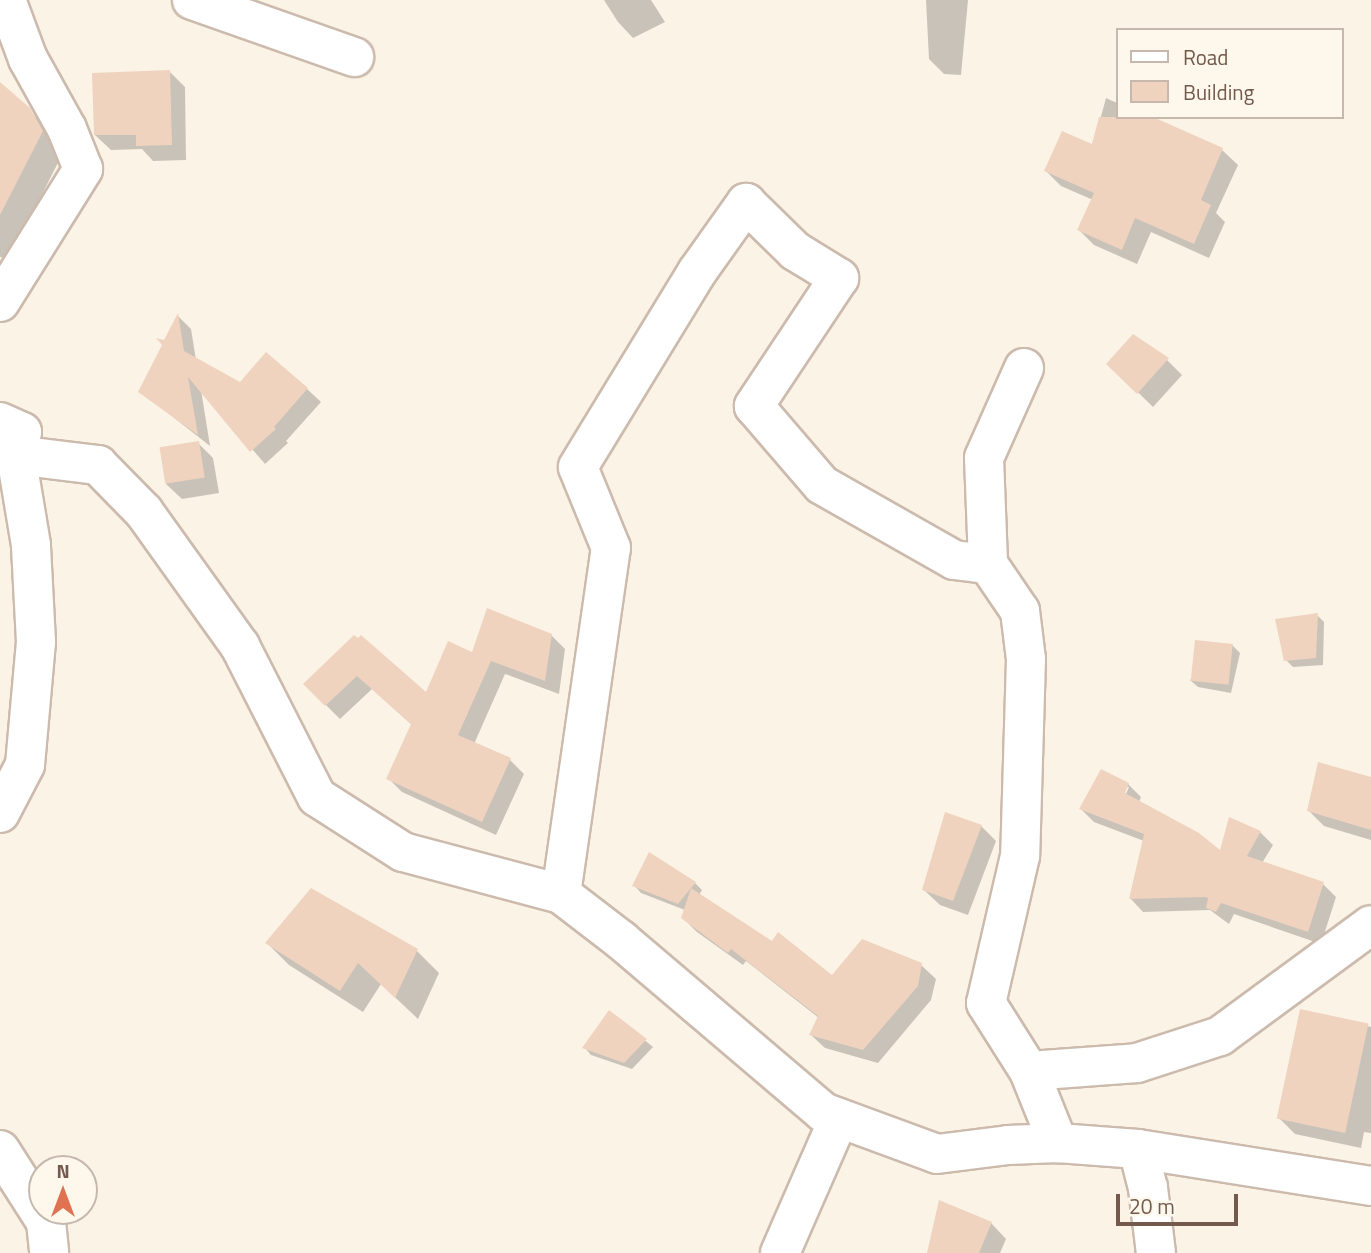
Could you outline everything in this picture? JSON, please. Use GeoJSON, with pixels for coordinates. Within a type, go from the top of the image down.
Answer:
{"type":"FeatureCollection","features":[{"type":"Feature","properties":{"kind":"street"},"geometry":{"type":"LineString","coordinates":[[0,302],[83,169],[67,129],[28,59],[6,0]]}},
{"type":"Feature","properties":{"kind":"street"},"geometry":{"type":"LineString","coordinates":[[192,0],[354,57]]}},
{"type":"Feature","properties":{"kind":"street"},"geometry":{"type":"LineString","coordinates":[[561,894],[611,548],[578,467],[697,272],[746,203],[794,251],[839,278],[754,407],[822,485],[954,560],[988,564]]}},
{"type":"Feature","properties":{"kind":"street"},"geometry":{"type":"LineString","coordinates":[[1024,368],[984,458],[988,564],[1020,611],[1026,659],[1020,856],[986,1003],[1029,1072],[1058,1143]]}},
{"type":"Feature","properties":{"kind":"street"},"geometry":{"type":"LineString","coordinates":[[0,813],[25,765],[36,642],[31,545],[8,438],[98,465],[144,512],[240,646],[317,797],[403,852],[561,894],[621,940],[823,1112],[937,1154],[1008,1145],[1058,1143],[1138,1149],[1371,1186]]}},
{"type":"Feature","properties":{"kind":"street"},"geometry":{"type":"LineString","coordinates":[[1029,1072],[1137,1063],[1220,1036],[1371,925]]}},
{"type":"Feature","properties":{"kind":"street"},"geometry":{"type":"LineString","coordinates":[[780,1253],[839,1118]]}},
{"type":"Feature","properties":{"kind":"street"},"geometry":{"type":"LineString","coordinates":[[1138,1149],[1148,1188],[1156,1253]]}},
{"type":"Feature","properties":{"kind":"street"},"geometry":{"type":"LineString","coordinates":[[0,1150],[46,1222],[49,1253]]}},
{"type":"Feature","properties":{"kind":"building"},"geometry":{"type":"Polygon","coordinates":[[[170,70],[172,145],[136,146],[136,135],[94,135],[92,73],[170,70]]]}},
{"type":"Feature","properties":{"kind":"building"},"geometry":{"type":"Polygon","coordinates":[[[0,82],[30,108],[43,131],[0,215],[0,82]]]}},
{"type":"Feature","properties":{"kind":"building"},"geometry":{"type":"Polygon","coordinates":[[[1099,117],[1116,117],[1158,119],[1223,148],[1201,200],[1211,205],[1194,244],[1135,218],[1122,250],[1077,230],[1094,193],[1044,171],[1062,131],[1092,144],[1099,117]]]}},
{"type":"Feature","properties":{"kind":"building"},"geometry":{"type":"Polygon","coordinates":[[[178,313],[184,351],[240,382],[266,352],[308,388],[274,427],[276,429],[250,452],[188,377],[198,435],[138,392],[162,345],[156,338],[164,340],[178,313]]]}},
{"type":"Feature","properties":{"kind":"building"},"geometry":{"type":"Polygon","coordinates":[[[1133,334],[1169,358],[1137,394],[1106,364],[1133,334]]]}},
{"type":"Feature","properties":{"kind":"building"},"geometry":{"type":"Polygon","coordinates":[[[199,441],[205,478],[165,484],[159,447],[199,441]]]}},
{"type":"Feature","properties":{"kind":"building"},"geometry":{"type":"Polygon","coordinates":[[[487,608],[552,634],[545,681],[491,661],[458,735],[511,758],[482,822],[386,779],[411,724],[357,676],[325,706],[303,684],[354,635],[358,638],[361,635],[426,692],[448,641],[472,652],[487,608]]]}},
{"type":"Feature","properties":{"kind":"building"},"geometry":{"type":"Polygon","coordinates":[[[1318,613],[1316,658],[1284,661],[1275,619],[1318,613]]]}},
{"type":"Feature","properties":{"kind":"building"},"geometry":{"type":"Polygon","coordinates":[[[1195,640],[1233,644],[1229,685],[1191,681],[1195,640]]]}},
{"type":"Feature","properties":{"kind":"building"},"geometry":{"type":"Polygon","coordinates":[[[1318,762],[1371,777],[1371,830],[1307,811],[1318,762]]]}},
{"type":"Feature","properties":{"kind":"building"},"geometry":{"type":"Polygon","coordinates":[[[1101,769],[1129,783],[1125,793],[1199,833],[1220,850],[1229,817],[1261,831],[1247,856],[1324,882],[1308,932],[1221,903],[1216,912],[1206,908],[1208,898],[1205,897],[1129,899],[1144,834],[1079,809],[1101,769]]]}},
{"type":"Feature","properties":{"kind":"building"},"geometry":{"type":"Polygon","coordinates":[[[945,812],[982,825],[953,901],[922,890],[945,812]]]}},
{"type":"Feature","properties":{"kind":"building"},"geometry":{"type":"Polygon","coordinates":[[[649,852],[696,882],[678,904],[632,886],[649,852]]]}},
{"type":"Feature","properties":{"kind":"building"},"geometry":{"type":"Polygon","coordinates":[[[311,888],[418,949],[395,998],[358,963],[340,991],[265,943],[311,888]]]}},
{"type":"Feature","properties":{"kind":"building"},"geometry":{"type":"Polygon","coordinates":[[[691,888],[772,941],[778,932],[832,975],[862,939],[922,963],[918,986],[863,1050],[809,1035],[818,1016],[731,949],[728,953],[681,918],[691,888]]]}},
{"type":"Feature","properties":{"kind":"building"},"geometry":{"type":"Polygon","coordinates":[[[1300,1009],[1368,1024],[1345,1133],[1277,1119],[1300,1009]]]}},
{"type":"Feature","properties":{"kind":"building"},"geometry":{"type":"Polygon","coordinates":[[[609,1010],[647,1039],[624,1063],[582,1048],[609,1010]]]}},
{"type":"Feature","properties":{"kind":"building"},"geometry":{"type":"Polygon","coordinates":[[[939,1200],[992,1222],[979,1253],[927,1253],[939,1200]]]}}]}
